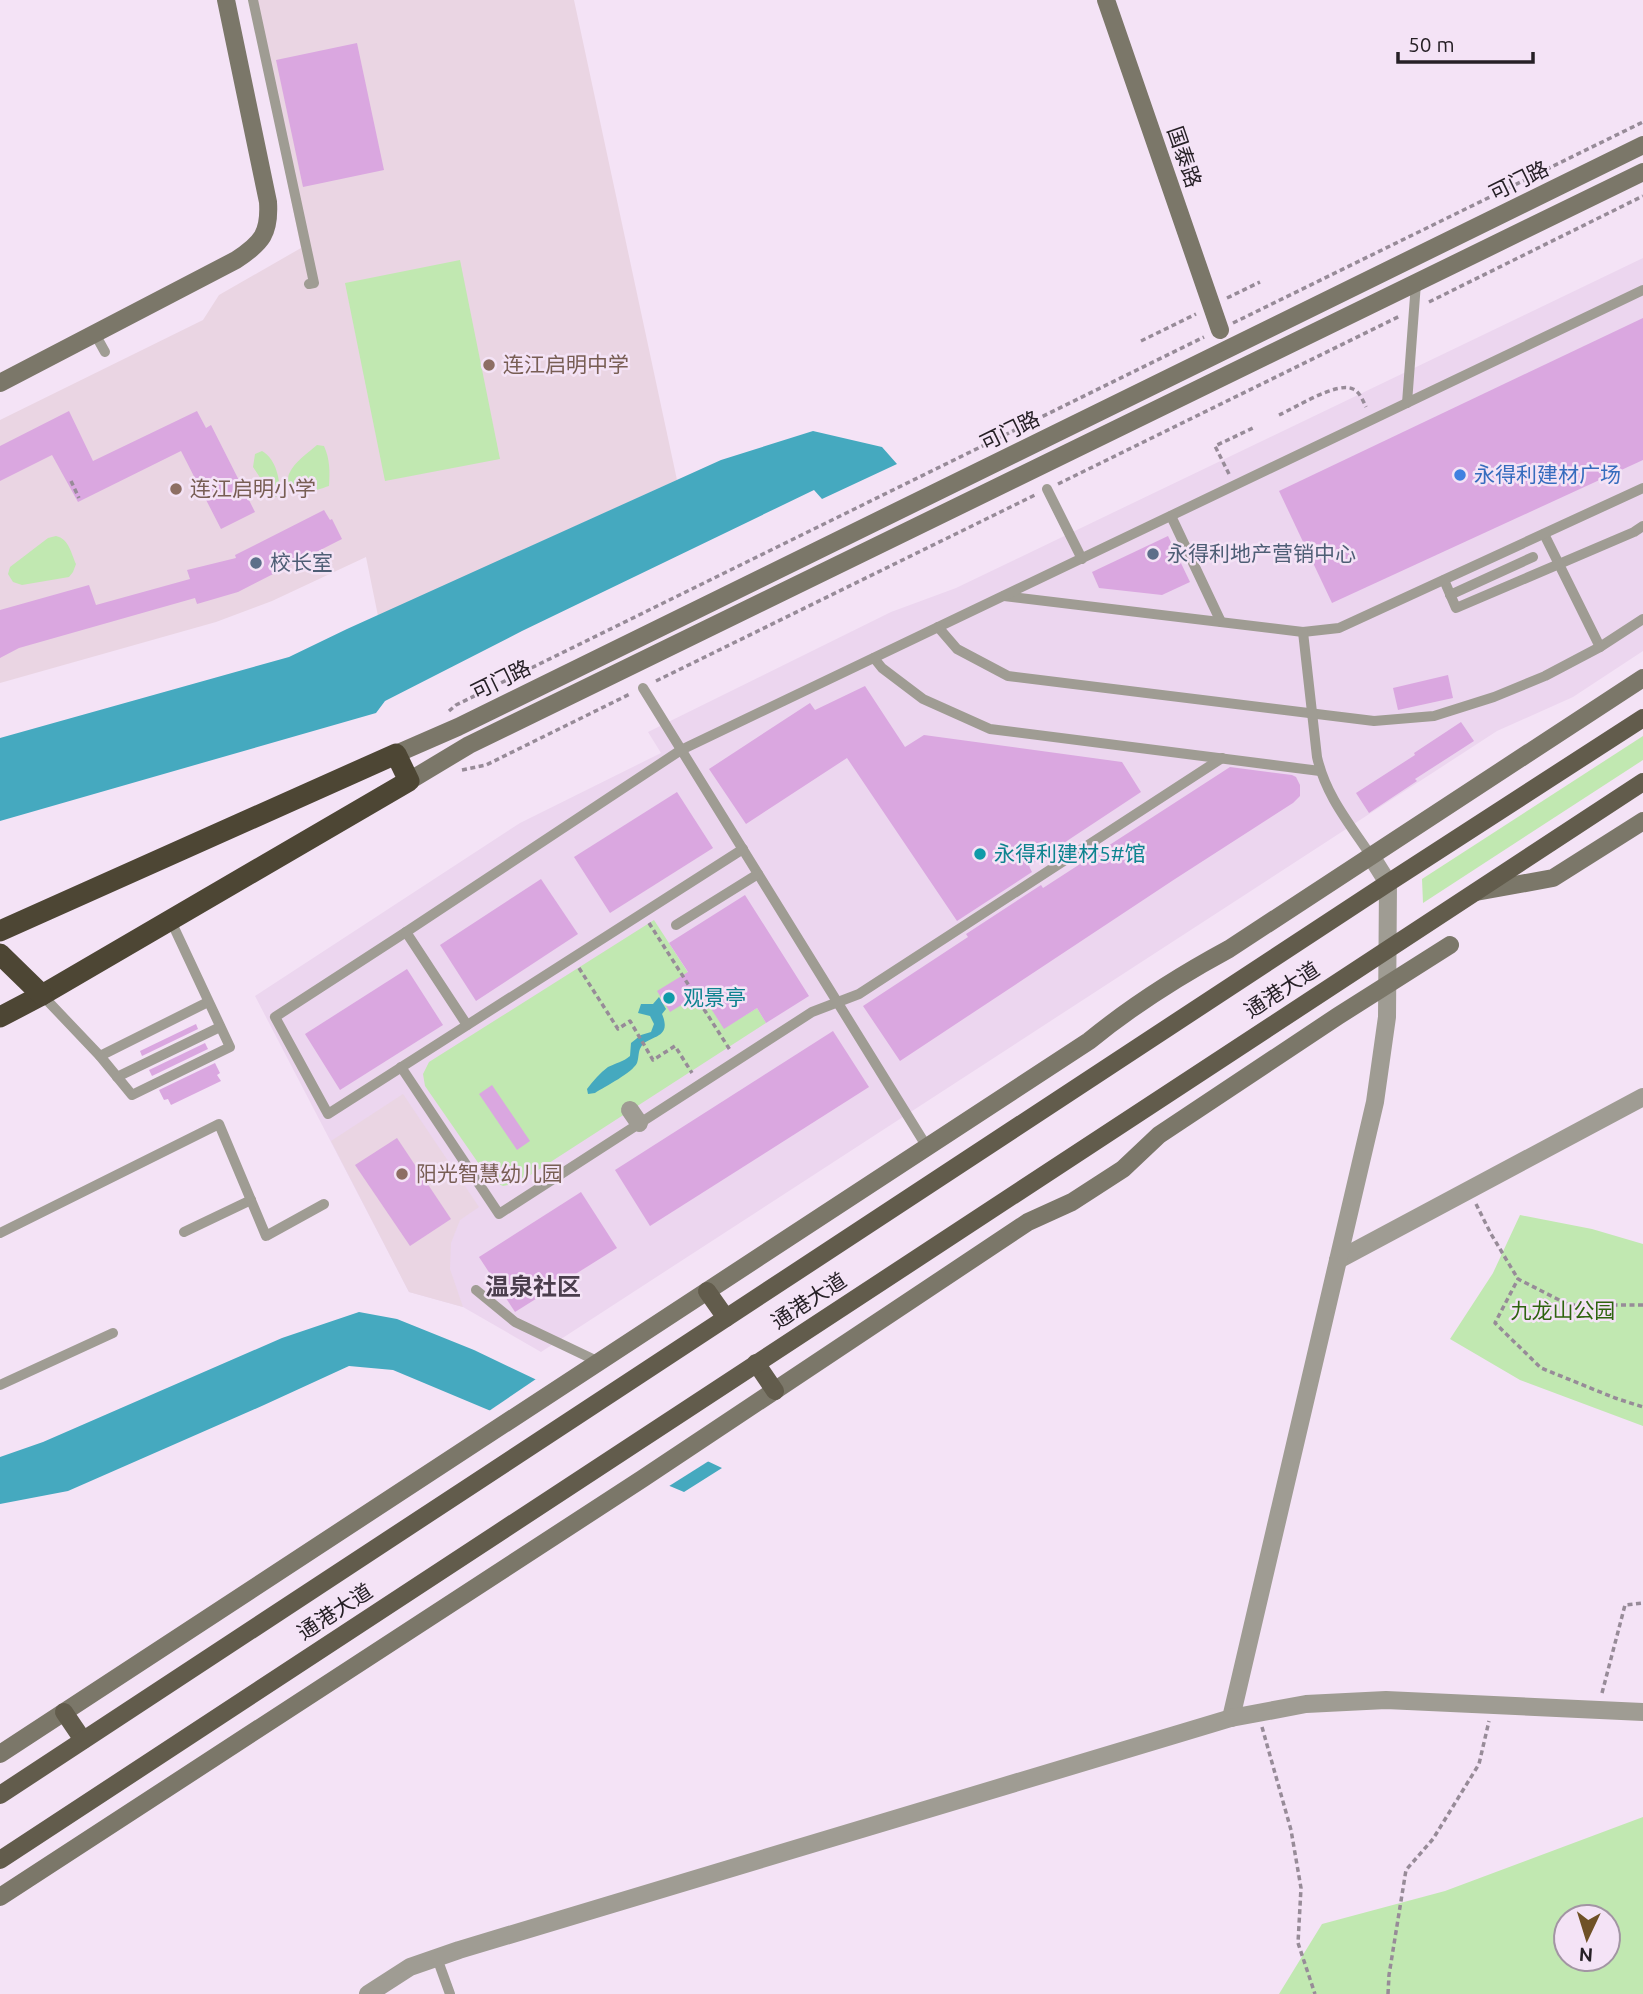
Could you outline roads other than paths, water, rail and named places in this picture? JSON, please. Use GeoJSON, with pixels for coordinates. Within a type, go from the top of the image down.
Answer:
{"type":"FeatureCollection","features":[{"type":"Feature","properties":{"kind":"highway"},"geometry":{"type":"LineString","coordinates":[[0,931],[396,754],[409,781],[0,1017]]}},
{"type":"Feature","properties":{"kind":"highway"},"geometry":{"type":"LineString","coordinates":[[0,954],[42,995]]}},
{"type":"Feature","properties":{"kind":"main road","name":"通港大道"},"geometry":{"type":"LineString","coordinates":[[0,1795],[1643,718]]}},
{"type":"Feature","properties":{"kind":"main road","name":"通港大道"},"geometry":{"type":"LineString","coordinates":[[0,1860],[1643,782]]}},
{"type":"Feature","properties":{"kind":"main road"},"geometry":{"type":"LineString","coordinates":[[707,1291],[726,1318]]}},
{"type":"Feature","properties":{"kind":"main road"},"geometry":{"type":"LineString","coordinates":[[756,1363],[775,1391]]}},
{"type":"Feature","properties":{"kind":"main road"},"geometry":{"type":"LineString","coordinates":[[64,1712],[83,1740]]}},
{"type":"Feature","properties":{"kind":"street"},"geometry":{"type":"LineString","coordinates":[[0,383],[236,260],[256,246],[266,231],[268,202],[226,0]]}},
{"type":"Feature","properties":{"kind":"street","name":"国泰路"},"geometry":{"type":"LineString","coordinates":[[1106,0],[1220,330]]}},
{"type":"Feature","properties":{"kind":"street","name":"可门路"},"geometry":{"type":"LineString","coordinates":[[396,754],[458,727],[1643,145]]}},
{"type":"Feature","properties":{"kind":"street"},"geometry":{"type":"LineString","coordinates":[[409,781],[469,745],[1643,172]]}},
{"type":"Feature","properties":{"kind":"street"},"geometry":{"type":"LineString","coordinates":[[0,1754],[1089,1041],[1125,1012],[1187,971],[1229,949],[1643,678]]}},
{"type":"Feature","properties":{"kind":"street"},"geometry":{"type":"LineString","coordinates":[[1472,893],[1553,878],[1643,821]]}},
{"type":"Feature","properties":{"kind":"street"},"geometry":{"type":"LineString","coordinates":[[1231,1718],[1375,1102],[1387,1017],[1388,883],[1371,856]]}},
{"type":"Feature","properties":{"kind":"street"},"geometry":{"type":"LineString","coordinates":[[0,1897],[692,1447],[1028,1222],[1072,1202],[1113,1176],[1159,1135],[1450,945]]}},
{"type":"Feature","properties":{"kind":"street"},"geometry":{"type":"LineString","coordinates":[[1338,1260],[1643,1097]]}},
{"type":"Feature","properties":{"kind":"street"},"geometry":{"type":"LineString","coordinates":[[368,1994],[410,1967],[485,1942],[1231,1718],[1306,1704],[1386,1700],[1643,1712]]}},
{"type":"Feature","properties":{"kind":"lane"},"geometry":{"type":"LineString","coordinates":[[253,0],[314,284],[309,284]]}},
{"type":"Feature","properties":{"kind":"lane"},"geometry":{"type":"LineString","coordinates":[[1407,403],[1416,283]]}},
{"type":"Feature","properties":{"kind":"lane"},"geometry":{"type":"LineString","coordinates":[[743,849],[328,1114],[275,1017],[681,750],[1643,289]]}},
{"type":"Feature","properties":{"kind":"lane"},"geometry":{"type":"LineString","coordinates":[[96,334],[105,352]]}},
{"type":"Feature","properties":{"kind":"lane"},"geometry":{"type":"LineString","coordinates":[[1004,596],[1303,632],[1339,628],[1643,488]]}},
{"type":"Feature","properties":{"kind":"lane"},"geometry":{"type":"LineString","coordinates":[[1047,489],[1082,559]]}},
{"type":"Feature","properties":{"kind":"lane"},"geometry":{"type":"LineString","coordinates":[[1171,516],[1221,622]]}},
{"type":"Feature","properties":{"kind":"lane"},"geometry":{"type":"LineString","coordinates":[[1444,580],[1456,608],[1643,526]]}},
{"type":"Feature","properties":{"kind":"lane"},"geometry":{"type":"LineString","coordinates":[[1544,534],[1600,647]]}},
{"type":"Feature","properties":{"kind":"lane"},"geometry":{"type":"LineString","coordinates":[[1450,595],[1533,557]]}},
{"type":"Feature","properties":{"kind":"lane"},"geometry":{"type":"LineString","coordinates":[[938,628],[957,649],[1008,676],[1374,721],[1434,716],[1494,697],[1545,676],[1600,647],[1643,619]]}},
{"type":"Feature","properties":{"kind":"lane"},"geometry":{"type":"LineString","coordinates":[[1303,632],[1320,771],[1328,792],[1371,856]]}},
{"type":"Feature","properties":{"kind":"lane"},"geometry":{"type":"LineString","coordinates":[[874,658],[923,699],[990,729],[1320,771]]}},
{"type":"Feature","properties":{"kind":"lane"},"geometry":{"type":"LineString","coordinates":[[643,688],[926,1147]]}},
{"type":"Feature","properties":{"kind":"lane"},"geometry":{"type":"LineString","coordinates":[[401,1067],[499,1214],[634,1117],[699,1084],[811,1012],[859,994],[1222,758]]}},
{"type":"Feature","properties":{"kind":"lane"},"geometry":{"type":"LineString","coordinates":[[676,925],[758,874]]}},
{"type":"Feature","properties":{"kind":"lane"},"geometry":{"type":"LineString","coordinates":[[42,995],[100,1056],[132,1095],[230,1047],[170,919]]}},
{"type":"Feature","properties":{"kind":"lane"},"geometry":{"type":"LineString","coordinates":[[406,932],[467,1025]]}},
{"type":"Feature","properties":{"kind":"lane"},"geometry":{"type":"LineString","coordinates":[[100,1056],[208,1002]]}},
{"type":"Feature","properties":{"kind":"lane"},"geometry":{"type":"LineString","coordinates":[[117,1077],[220,1027]]}},
{"type":"Feature","properties":{"kind":"lane"},"geometry":{"type":"LineString","coordinates":[[2,1228],[219,1124],[266,1236],[324,1204]]}},
{"type":"Feature","properties":{"kind":"lane"},"geometry":{"type":"LineString","coordinates":[[184,1232],[251,1200]]}},
{"type":"Feature","properties":{"kind":"lane"},"geometry":{"type":"LineString","coordinates":[[476,1290],[515,1322],[599,1362]]}},
{"type":"Feature","properties":{"kind":"lane"},"geometry":{"type":"LineString","coordinates":[[0,1385],[113,1333]]}},
{"type":"Feature","properties":{"kind":"lane"},"geometry":{"type":"LineString","coordinates":[[437,1958],[450,1994]]}},
{"type":"Feature","properties":{"kind":"water"},"geometry":{"type":"Polygon","coordinates":[[[813,431],[882,447],[897,464],[822,499],[814,490],[522,631],[385,701],[376,713],[0,821],[0,738],[289,657],[721,460],[813,431]]]}},
{"type":"Feature","properties":{"kind":"water"},"geometry":{"type":"Polygon","coordinates":[[[659,997],[666,1009],[662,1014],[665,1022],[662,1033],[644,1043],[639,1050],[637,1063],[630,1071],[595,1093],[588,1094],[587,1089],[602,1072],[630,1056],[631,1043],[641,1035],[651,1032],[654,1024],[650,1016],[638,1013],[641,1004],[653,1004],[659,997]]]}},
{"type":"Feature","properties":{"kind":"water"},"geometry":{"type":"Polygon","coordinates":[[[359,1312],[397,1319],[474,1350],[722,1468],[684,1492],[393,1370],[349,1366],[68,1491],[0,1504],[0,1457],[43,1442],[282,1338],[359,1312]]]}},
{"type":"Feature","properties":{"kind":"place","name":"连江启明中学"},"geometry":{"type":"Point","coordinates":[489,365]}},
{"type":"Feature","properties":{"kind":"place","name":"永得利建材广场"},"geometry":{"type":"Point","coordinates":[1460,475]}},
{"type":"Feature","properties":{"kind":"place","name":"连江启明小学"},"geometry":{"type":"Point","coordinates":[176,489]}},
{"type":"Feature","properties":{"kind":"place","name":"永得利地产营销中心"},"geometry":{"type":"Point","coordinates":[1153,554]}},
{"type":"Feature","properties":{"kind":"place","name":"校长室"},"geometry":{"type":"Point","coordinates":[256,563]}},
{"type":"Feature","properties":{"kind":"place","name":"永得利建材5#馆"},"geometry":{"type":"Point","coordinates":[980,854]}},
{"type":"Feature","properties":{"kind":"place","name":"观景亭"},"geometry":{"type":"Point","coordinates":[669,998]}},
{"type":"Feature","properties":{"kind":"place","name":"阳光智慧幼儿园"},"geometry":{"type":"Point","coordinates":[402,1174]}},
{"type":"Feature","properties":{"kind":"district","name":"温泉社区"},"geometry":{"type":"Point","coordinates":[533,1287]}},
{"type":"Feature","properties":{"kind":"park label","name":"九龙山公园"},"geometry":{"type":"Point","coordinates":[1563,1311]}}]}
